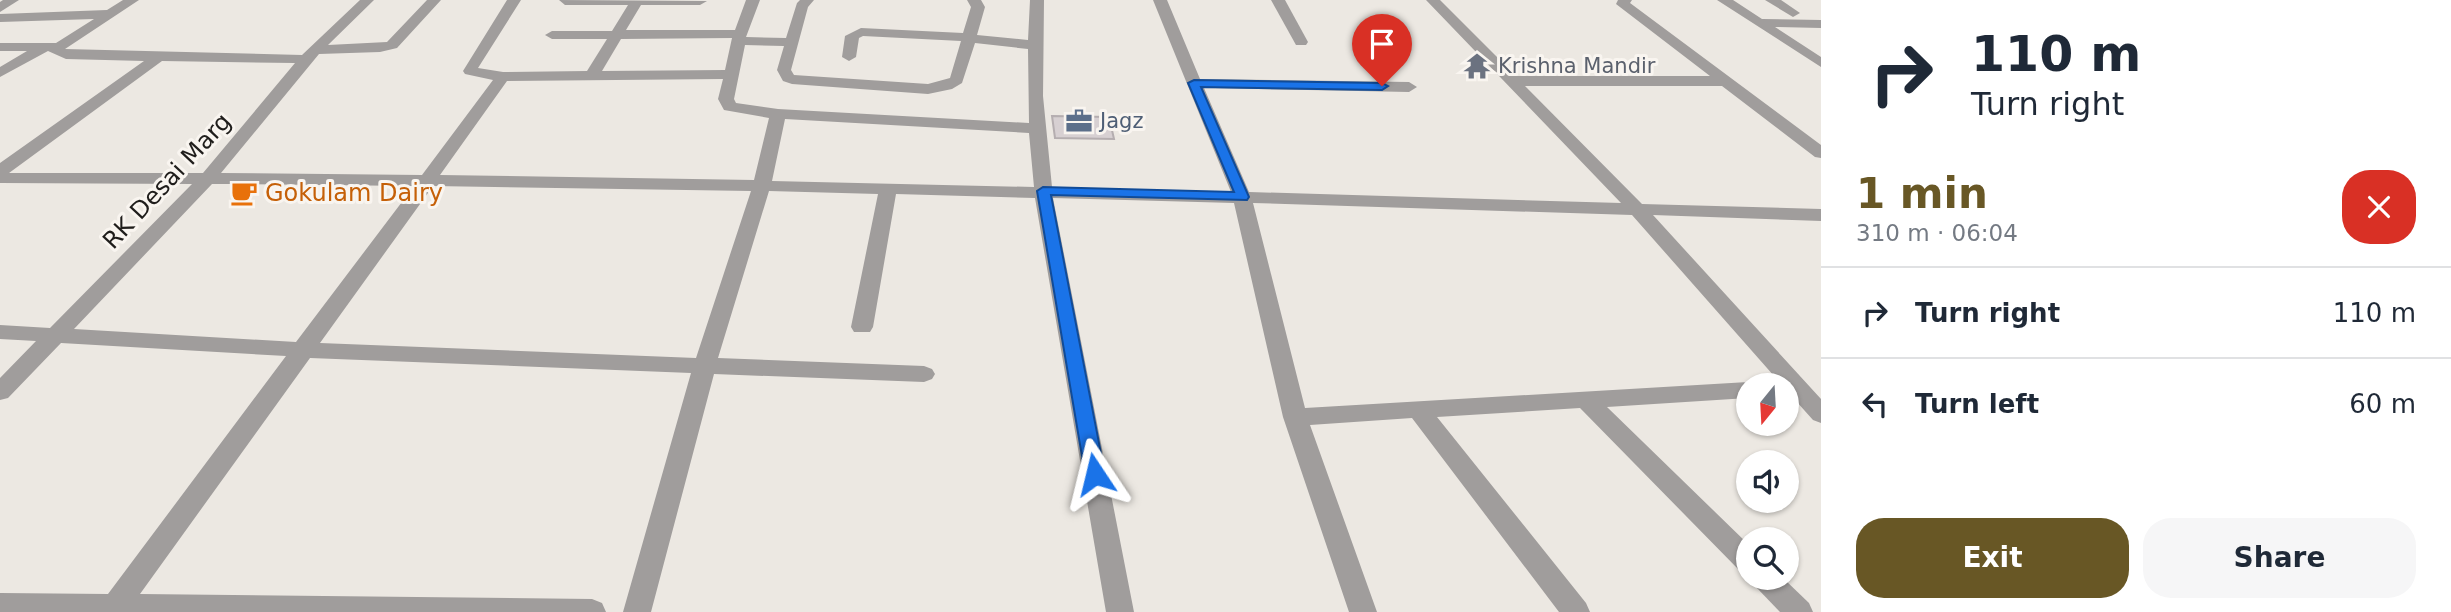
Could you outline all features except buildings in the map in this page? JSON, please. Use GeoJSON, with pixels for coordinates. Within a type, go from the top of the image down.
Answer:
{"type":"FeatureCollection","features":[{"type":"Feature","properties":{"kind":"street"},"geometry":{"type":"LineString","coordinates":[[0,8],[12,0]]}},
{"type":"Feature","properties":{"kind":"street"},"geometry":{"type":"LineString","coordinates":[[39,16],[65,0]]}},
{"type":"Feature","properties":{"kind":"street"},"geometry":{"type":"LineString","coordinates":[[0,73],[132,0]]}},
{"type":"Feature","properties":{"kind":"street","name":"RK Desai Marg"},"geometry":{"type":"LineString","coordinates":[[0,392],[209,177],[311,54],[367,0]]}},
{"type":"Feature","properties":{"kind":"street"},"geometry":{"type":"LineString","coordinates":[[0,47],[51,47],[58,54],[66,55],[157,58],[311,54],[380,48],[392,45],[434,0]]}},
{"type":"Feature","properties":{"kind":"street"},"geometry":{"type":"LineString","coordinates":[[514,0],[470,71],[503,77],[732,74]]}},
{"type":"Feature","properties":{"kind":"street"},"geometry":{"type":"LineString","coordinates":[[753,0],[740,38],[726,99],[730,107],[778,114],[1035,128]]}},
{"type":"Feature","properties":{"kind":"street"},"geometry":{"type":"LineString","coordinates":[[807,0],[802,6],[784,70],[785,75],[792,79],[928,89],[947,86],[957,80],[978,7],[974,0]]}},
{"type":"Feature","properties":{"kind":"street"},"geometry":{"type":"LineString","coordinates":[[1037,0],[1034,45],[1035,128],[1043,191],[1120,612]]}},
{"type":"Feature","properties":{"kind":"street"},"geometry":{"type":"LineString","coordinates":[[1160,0],[1242,197],[1295,417],[1363,612]]}},
{"type":"Feature","properties":{"kind":"street"},"geometry":{"type":"LineString","coordinates":[[1278,0],[1301,42]]}},
{"type":"Feature","properties":{"kind":"street"},"geometry":{"type":"LineString","coordinates":[[1433,0],[1637,209],[1779,373]]}},
{"type":"Feature","properties":{"kind":"street"},"geometry":{"type":"LineString","coordinates":[[1724,0],[1821,63]]}},
{"type":"Feature","properties":{"kind":"street"},"geometry":{"type":"LineString","coordinates":[[1772,0],[1793,13]]}},
{"type":"Feature","properties":{"kind":"street"},"geometry":{"type":"LineString","coordinates":[[565,1],[700,1]]}},
{"type":"Feature","properties":{"kind":"street"},"geometry":{"type":"LineString","coordinates":[[592,76],[637,1]]}},
{"type":"Feature","properties":{"kind":"street"},"geometry":{"type":"LineString","coordinates":[[1619,1],[1821,153]]}},
{"type":"Feature","properties":{"kind":"street"},"geometry":{"type":"LineString","coordinates":[[0,18],[110,14]]}},
{"type":"Feature","properties":{"kind":"street"},"geometry":{"type":"LineString","coordinates":[[1759,23],[1821,24]]}},
{"type":"Feature","properties":{"kind":"street"},"geometry":{"type":"LineString","coordinates":[[849,57],[852,36],[861,32],[1034,45]]}},
{"type":"Feature","properties":{"kind":"street"},"geometry":{"type":"LineString","coordinates":[[552,35],[616,34],[793,42]]}},
{"type":"Feature","properties":{"kind":"street"},"geometry":{"type":"LineString","coordinates":[[0,171],[157,58]]}},
{"type":"Feature","properties":{"kind":"street"},"geometry":{"type":"LineString","coordinates":[[113,609],[503,77]]}},
{"type":"Feature","properties":{"kind":"street"},"geometry":{"type":"LineString","coordinates":[[1513,81],[1726,81]]}},
{"type":"Feature","properties":{"kind":"street"},"geometry":{"type":"LineString","coordinates":[[1194,83],[1409,87]]}},
{"type":"Feature","properties":{"kind":"street"},"geometry":{"type":"LineString","coordinates":[[637,612],[705,364],[762,186],[778,114]]}},
{"type":"Feature","properties":{"kind":"street"},"geometry":{"type":"LineString","coordinates":[[0,178],[209,177],[1043,191],[1821,215]]}},
{"type":"Feature","properties":{"kind":"street"},"geometry":{"type":"LineString","coordinates":[[862,327],[888,188]]}},
{"type":"Feature","properties":{"kind":"street"},"geometry":{"type":"LineString","coordinates":[[0,332],[302,350],[924,374]]}},
{"type":"Feature","properties":{"kind":"street"},"geometry":{"type":"LineString","coordinates":[[1295,417],[1736,391]]}},
{"type":"Feature","properties":{"kind":"street"},"geometry":{"type":"LineString","coordinates":[[1799,394],[1821,414]]}},
{"type":"Feature","properties":{"kind":"street"},"geometry":{"type":"LineString","coordinates":[[1586,400],[1736,549]]}},
{"type":"Feature","properties":{"kind":"street"},"geometry":{"type":"LineString","coordinates":[[1418,410],[1576,612]]}},
{"type":"Feature","properties":{"kind":"street"},"geometry":{"type":"LineString","coordinates":[[1777,590],[1799,612]]}},
{"type":"Feature","properties":{"kind":"street"},"geometry":{"type":"LineString","coordinates":[[0,605],[113,609],[592,612]]}},
{"type":"Feature","properties":{"kind":"place","name":"Krishna Mandir"},"geometry":{"type":"Point","coordinates":[1477,66]}},
{"type":"Feature","properties":{"kind":"place","name":"Jagz"},"geometry":{"type":"Point","coordinates":[1079,121]}},
{"type":"Feature","properties":{"kind":"place","name":"Gokulam Dairy"},"geometry":{"type":"Point","coordinates":[244,193]}},
{"type":"Feature","properties":{"kind":"route"},"geometry":{"type":"LineString","coordinates":[[1095,474],[1043,191],[1242,197],[1194,83],[1382,86]]}}]}
